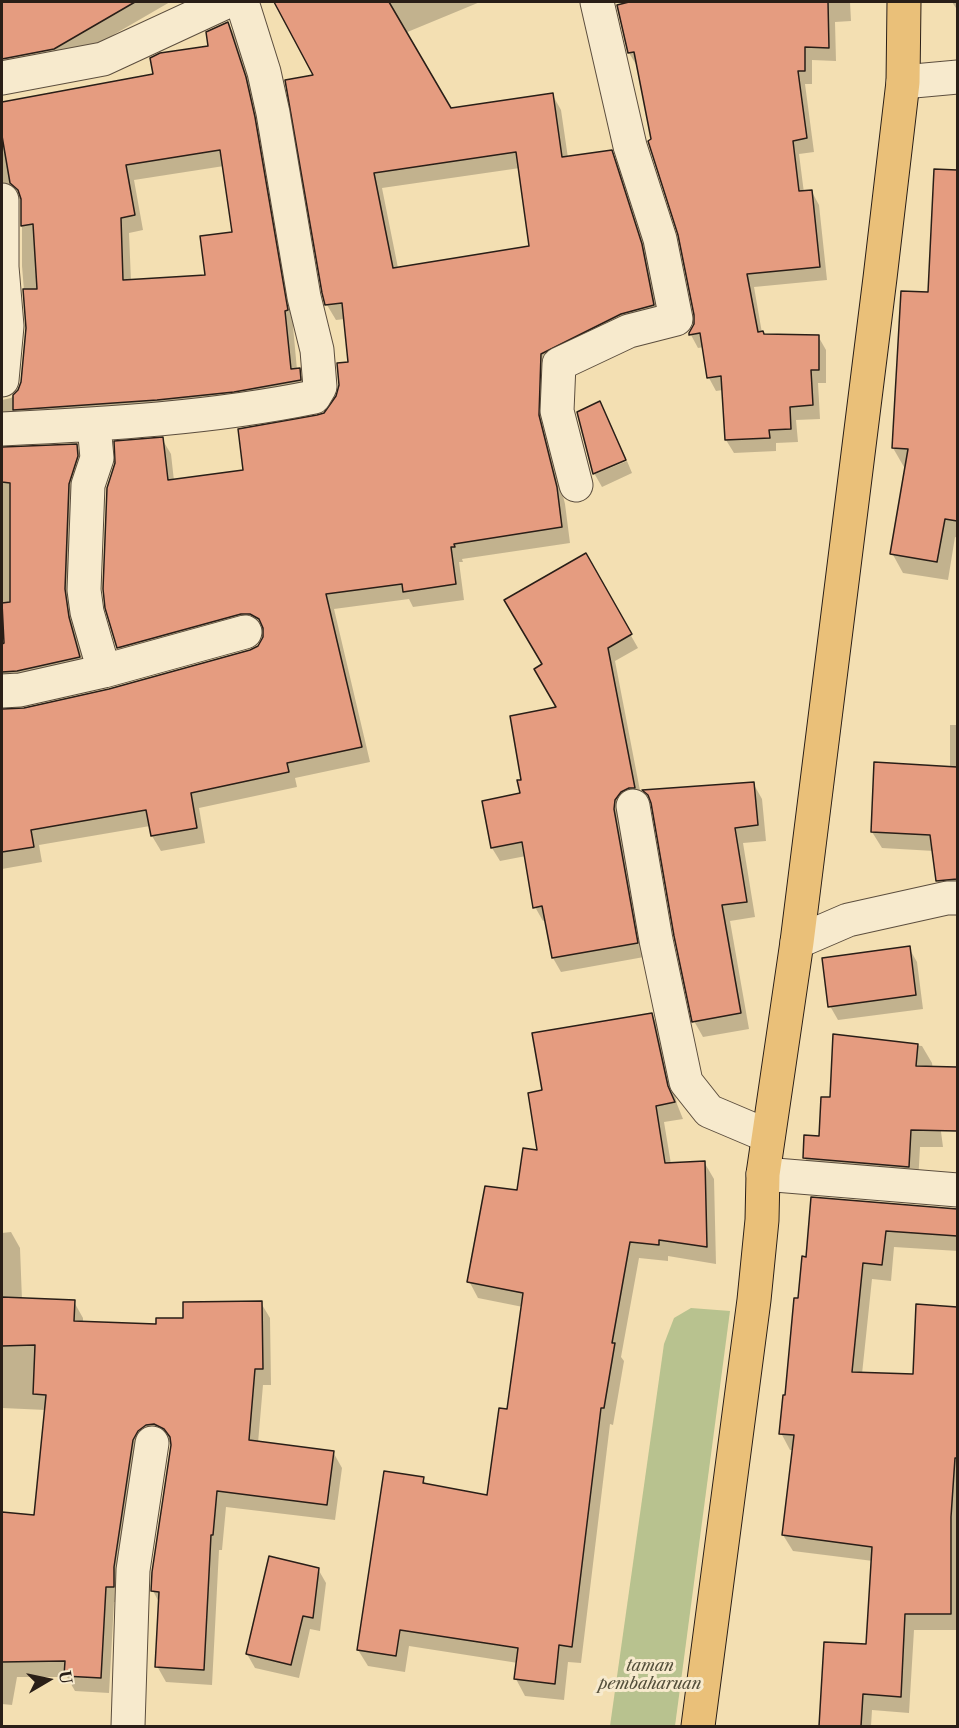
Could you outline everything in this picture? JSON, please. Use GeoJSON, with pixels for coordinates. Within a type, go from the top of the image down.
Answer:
{"type":"FeatureCollection","features":[{"type":"Feature","properties":{"kind":"highway"},"geometry":{"type":"LineString","coordinates":[[698,1726],[754,1300],[762,1220],[763,1174],[797,942],[880,278],[903,82],[904,2]]}},
{"type":"Feature","properties":{"kind":"street"},"geometry":{"type":"LineString","coordinates":[[2,78],[103,59],[226,2]]}},
{"type":"Feature","properties":{"kind":"street"},"geometry":{"type":"LineString","coordinates":[[2,429],[94,425],[252,409],[314,397],[318,393],[320,387],[317,350],[304,297],[273,113],[264,72],[242,2]]}},
{"type":"Feature","properties":{"kind":"street"},"geometry":{"type":"LineString","coordinates":[[576,485],[557,411],[559,364],[629,331],[676,319],[660,239],[630,146],[597,2]]}},
{"type":"Feature","properties":{"kind":"street"},"geometry":{"type":"LineString","coordinates":[[903,82],[957,77]]}},
{"type":"Feature","properties":{"kind":"street"},"geometry":{"type":"LineString","coordinates":[[2,200],[2,267],[7,326],[2,380]]}},
{"type":"Feature","properties":{"kind":"street"},"geometry":{"type":"LineString","coordinates":[[94,425],[97,458],[88,485],[84,590],[87,612],[104,671]]}},
{"type":"Feature","properties":{"kind":"street"},"geometry":{"type":"LineString","coordinates":[[2,691],[20,690],[104,671],[245,632]]}},
{"type":"Feature","properties":{"kind":"street"},"geometry":{"type":"LineString","coordinates":[[633,806],[656,940],[686,1082],[709,1111],[768,1136]]}},
{"type":"Feature","properties":{"kind":"street"},"geometry":{"type":"LineString","coordinates":[[797,942],[848,920],[947,898],[957,898]]}},
{"type":"Feature","properties":{"kind":"street"},"geometry":{"type":"LineString","coordinates":[[763,1174],[957,1190]]}},
{"type":"Feature","properties":{"kind":"street"},"geometry":{"type":"LineString","coordinates":[[128,1726],[133,1570],[152,1443]]}},
{"type":"Feature","properties":{"kind":"green space","name":"taman pembaharuan"},"geometry":{"type":"Polygon","coordinates":[[[691,1308],[730,1311],[675,1726],[610,1726],[664,1344],[674,1318],[691,1308]]]}},
{"type":"Feature","properties":{"kind":"building"},"geometry":{"type":"Polygon","coordinates":[[[2,2],[135,2],[54,49],[2,59],[2,2]]]}},
{"type":"Feature","properties":{"kind":"building"},"geometry":{"type":"Polygon","coordinates":[[[274,2],[389,2],[451,108],[553,93],[562,157],[612,150],[642,244],[654,305],[621,314],[541,354],[539,415],[557,487],[562,527],[454,544],[455,547],[451,547],[456,584],[403,592],[402,584],[326,594],[362,747],[287,763],[289,772],[191,793],[197,828],[151,836],[146,810],[31,830],[34,847],[2,852],[2,709],[24,708],[109,689],[250,650],[258,646],[263,637],[263,628],[259,619],[250,614],[241,614],[117,648],[105,608],[103,589],[107,488],[115,463],[114,441],[163,437],[168,480],[243,470],[238,429],[324,413],[336,396],[339,385],[337,363],[348,362],[342,303],[325,305],[285,80],[313,75],[274,2]],[[516,152],[374,173],[393,268],[529,246],[516,152]]]}},
{"type":"Feature","properties":{"kind":"building"},"geometry":{"type":"Polygon","coordinates":[[[629,2],[828,2],[829,48],[805,47],[805,71],[798,71],[807,138],[793,141],[799,191],[812,190],[820,267],[747,274],[758,332],[819,335],[819,370],[811,370],[813,405],[790,407],[791,429],[769,430],[770,438],[725,440],[721,376],[707,378],[700,333],[689,335],[694,324],[694,315],[678,235],[648,141],[651,139],[634,52],[628,53],[617,5],[629,2]]]}},
{"type":"Feature","properties":{"kind":"building"},"geometry":{"type":"Polygon","coordinates":[[[228,22],[246,77],[288,310],[285,311],[291,369],[300,368],[301,380],[234,392],[13,410],[13,395],[21,382],[26,328],[23,289],[37,289],[33,224],[21,226],[21,199],[18,190],[10,183],[2,136],[2,102],[153,74],[150,58],[160,53],[208,46],[206,32],[228,22]],[[220,150],[126,165],[135,215],[121,218],[123,280],[205,275],[200,236],[232,232],[220,150]]]}},
{"type":"Feature","properties":{"kind":"building"},"geometry":{"type":"Polygon","coordinates":[[[934,169],[957,170],[957,521],[945,519],[937,562],[890,554],[908,449],[892,448],[901,291],[928,292],[934,169]]]}},
{"type":"Feature","properties":{"kind":"building"},"geometry":{"type":"Polygon","coordinates":[[[600,401],[626,460],[593,474],[577,412],[600,401]]]}},
{"type":"Feature","properties":{"kind":"building"},"geometry":{"type":"Polygon","coordinates":[[[77,444],[78,456],[69,484],[65,589],[69,617],[80,657],[17,671],[2,672],[2,644],[4,643],[2,603],[10,602],[10,483],[2,482],[2,447],[77,444]]]}},
{"type":"Feature","properties":{"kind":"building"},"geometry":{"type":"Polygon","coordinates":[[[586,553],[632,634],[608,648],[635,788],[621,792],[615,800],[614,809],[638,943],[552,958],[542,906],[533,908],[522,842],[491,848],[482,801],[520,793],[517,780],[521,780],[510,716],[556,707],[534,669],[542,664],[504,600],[586,553]]]}},
{"type":"Feature","properties":{"kind":"building"},"geometry":{"type":"Polygon","coordinates":[[[874,762],[957,767],[957,879],[936,881],[930,835],[871,832],[874,762]]]}},
{"type":"Feature","properties":{"kind":"building"},"geometry":{"type":"Polygon","coordinates":[[[754,782],[758,825],[735,828],[747,902],[722,905],[741,1013],[692,1022],[674,936],[651,803],[648,795],[642,790],[754,782]]]}},
{"type":"Feature","properties":{"kind":"building"},"geometry":{"type":"Polygon","coordinates":[[[910,946],[916,995],[828,1007],[822,958],[910,946]]]}},
{"type":"Feature","properties":{"kind":"building"},"geometry":{"type":"Polygon","coordinates":[[[652,1013],[668,1086],[675,1102],[656,1106],[665,1163],[705,1161],[707,1247],[659,1240],[659,1245],[630,1242],[612,1343],[615,1343],[604,1408],[601,1408],[572,1647],[559,1645],[555,1684],[514,1679],[518,1648],[400,1630],[396,1656],[357,1650],[384,1471],[424,1477],[423,1483],[487,1495],[499,1408],[507,1409],[523,1293],[467,1282],[485,1186],[517,1190],[523,1148],[537,1150],[528,1093],[542,1090],[532,1033],[652,1013]]]}},
{"type":"Feature","properties":{"kind":"building"},"geometry":{"type":"Polygon","coordinates":[[[833,1034],[918,1044],[916,1066],[957,1067],[957,1131],[911,1130],[909,1167],[803,1158],[804,1135],[819,1136],[821,1097],[830,1097],[833,1034]]]}},
{"type":"Feature","properties":{"kind":"building"},"geometry":{"type":"Polygon","coordinates":[[[811,1197],[957,1209],[957,1236],[886,1231],[882,1265],[863,1263],[852,1372],[913,1374],[916,1304],[957,1307],[957,1458],[955,1458],[951,1517],[951,1614],[905,1614],[901,1697],[863,1694],[861,1726],[819,1726],[824,1642],[866,1644],[872,1547],[782,1535],[794,1435],[779,1434],[794,1298],[798,1298],[802,1256],[806,1257],[811,1197]]]}},
{"type":"Feature","properties":{"kind":"building"},"geometry":{"type":"Polygon","coordinates":[[[2,1297],[75,1300],[74,1321],[156,1324],[156,1318],[183,1318],[183,1302],[262,1301],[263,1369],[255,1369],[249,1440],[334,1451],[327,1505],[217,1491],[213,1535],[211,1535],[204,1670],[155,1667],[159,1592],[151,1591],[152,1572],[171,1445],[170,1437],[164,1429],[154,1424],[146,1425],[138,1431],[133,1440],[114,1567],[114,1587],[106,1587],[101,1678],[64,1676],[65,1661],[2,1662],[2,1512],[34,1515],[46,1395],[33,1394],[35,1345],[2,1346],[2,1297]]]}},
{"type":"Feature","properties":{"kind":"building"},"geometry":{"type":"Polygon","coordinates":[[[269,1556],[319,1568],[313,1618],[303,1616],[291,1665],[246,1654],[269,1556]]]}}]}
